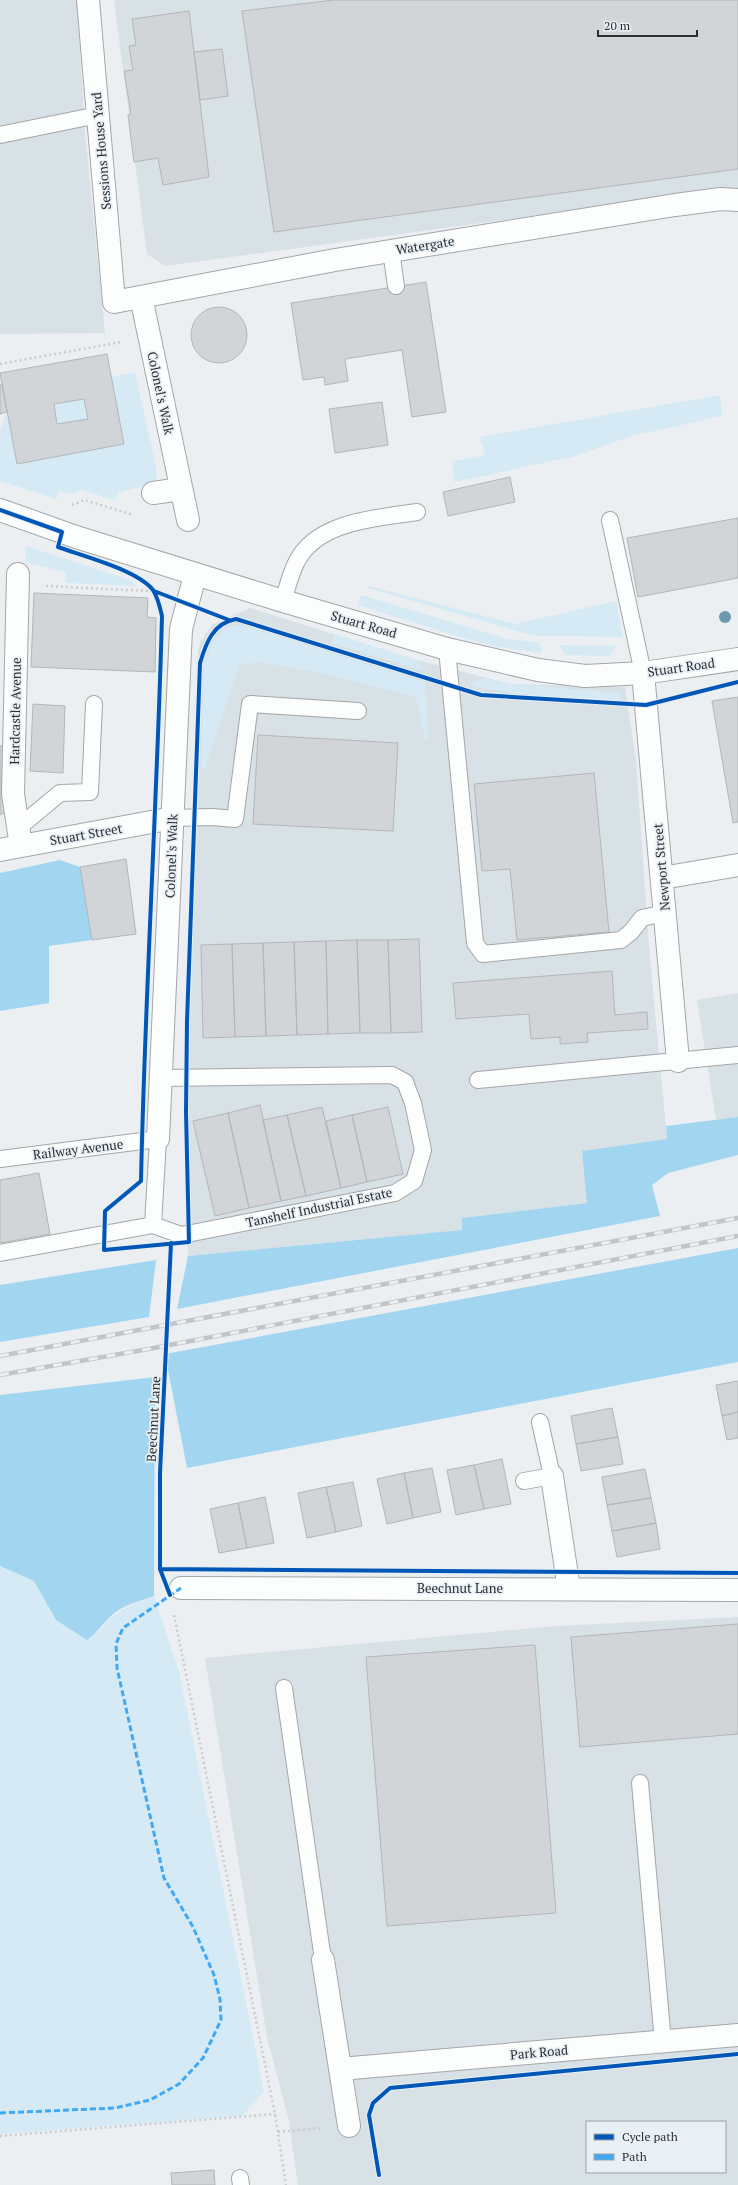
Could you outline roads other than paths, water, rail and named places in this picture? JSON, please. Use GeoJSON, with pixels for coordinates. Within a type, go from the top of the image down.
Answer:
{"type":"FeatureCollection","features":[{"type":"Feature","properties":{"kind":"street","name":"Sessions House Yard"},"geometry":{"type":"LineString","coordinates":[[88,0],[114,302]]}},
{"type":"Feature","properties":{"kind":"street","name":"Watergate"},"geometry":{"type":"LineString","coordinates":[[114,302],[391,251],[674,205],[721,199],[738,200]]}},
{"type":"Feature","properties":{"kind":"street","name":"Colonel's Walk"},"geometry":{"type":"LineString","coordinates":[[141,297],[188,520]]}},
{"type":"Feature","properties":{"kind":"street"},"geometry":{"type":"LineString","coordinates":[[153,493],[181,489]]}},
{"type":"Feature","properties":{"kind":"street","name":"Stuart Road"},"geometry":{"type":"LineString","coordinates":[[0,510],[195,575],[447,649],[538,670],[585,676],[643,673],[738,659]]}},
{"type":"Feature","properties":{"kind":"street","name":"Colonel's Walk"},"geometry":{"type":"LineString","coordinates":[[158,1139],[162,1078],[181,629],[195,575]]}},
{"type":"Feature","properties":{"kind":"street","name":"Hardcastle Avenue"},"geometry":{"type":"LineString","coordinates":[[18,580],[12,794],[20,837]]}},
{"type":"Feature","properties":{"kind":"street","name":"Newport Street"},"geometry":{"type":"LineString","coordinates":[[643,673],[678,1061]]}},
{"type":"Feature","properties":{"kind":"street","name":"Stuart Street"},"geometry":{"type":"LineString","coordinates":[[0,850],[20,837],[173,818]]}},
{"type":"Feature","properties":{"kind":"street"},"geometry":{"type":"LineString","coordinates":[[662,878],[738,865]]}},
{"type":"Feature","properties":{"kind":"street"},"geometry":{"type":"LineString","coordinates":[[552,1476],[569,1588]]}},
{"type":"Feature","properties":{"kind":"street","name":"Beechnut Lane"},"geometry":{"type":"LineString","coordinates":[[181,1588],[569,1588],[738,1590]]}},
{"type":"Feature","properties":{"kind":"street"},"geometry":{"type":"LineString","coordinates":[[323,1960],[349,2126]]}},
{"type":"Feature","properties":{"kind":"street","name":"Park Road"},"geometry":{"type":"LineString","coordinates":[[340,2069],[738,2035]]}},
{"type":"Feature","properties":{"kind":"lane"},"geometry":{"type":"LineString","coordinates":[[0,135],[98,115]]}},
{"type":"Feature","properties":{"kind":"lane"},"geometry":{"type":"LineString","coordinates":[[391,251],[396,286]]}},
{"type":"Feature","properties":{"kind":"lane"},"geometry":{"type":"LineString","coordinates":[[283,601],[296,563],[303,552],[331,530],[350,523],[417,512]]}},
{"type":"Feature","properties":{"kind":"lane"},"geometry":{"type":"LineString","coordinates":[[610,520],[643,673]]}},
{"type":"Feature","properties":{"kind":"lane"},"geometry":{"type":"LineString","coordinates":[[447,649],[475,943],[483,954],[621,940],[631,932],[642,918],[665,914]]}},
{"type":"Feature","properties":{"kind":"lane"},"geometry":{"type":"LineString","coordinates":[[20,837],[60,793],[90,792],[94,704]]}},
{"type":"Feature","properties":{"kind":"lane"},"geometry":{"type":"LineString","coordinates":[[173,818],[212,817],[235,819],[250,704],[358,710]]}},
{"type":"Feature","properties":{"kind":"lane"},"geometry":{"type":"LineString","coordinates":[[478,1080],[738,1055]]}},
{"type":"Feature","properties":{"kind":"lane","name":"Tanshelf Industrial Estate"},"geometry":{"type":"LineString","coordinates":[[153,1225],[181,1235],[395,1192],[414,1181],[423,1150],[413,1103],[405,1082],[392,1075],[162,1078]]}},
{"type":"Feature","properties":{"kind":"lane"},"geometry":{"type":"LineString","coordinates":[[0,1253],[153,1225],[158,1139]]}},
{"type":"Feature","properties":{"kind":"lane","name":"Railway Avenue"},"geometry":{"type":"LineString","coordinates":[[0,1158],[158,1139]]}},
{"type":"Feature","properties":{"kind":"lane"},"geometry":{"type":"LineString","coordinates":[[524,1481],[552,1476],[540,1422]]}},
{"type":"Feature","properties":{"kind":"lane"},"geometry":{"type":"LineString","coordinates":[[284,1688],[323,1960]]}},
{"type":"Feature","properties":{"kind":"lane"},"geometry":{"type":"LineString","coordinates":[[640,1783],[663,2042]]}},
{"type":"Feature","properties":{"kind":"railway"},"geometry":{"type":"LineString","coordinates":[[0,1356],[738,1218]]}},
{"type":"Feature","properties":{"kind":"railway"},"geometry":{"type":"LineString","coordinates":[[0,1375],[154,1348],[738,1236]]}}]}
